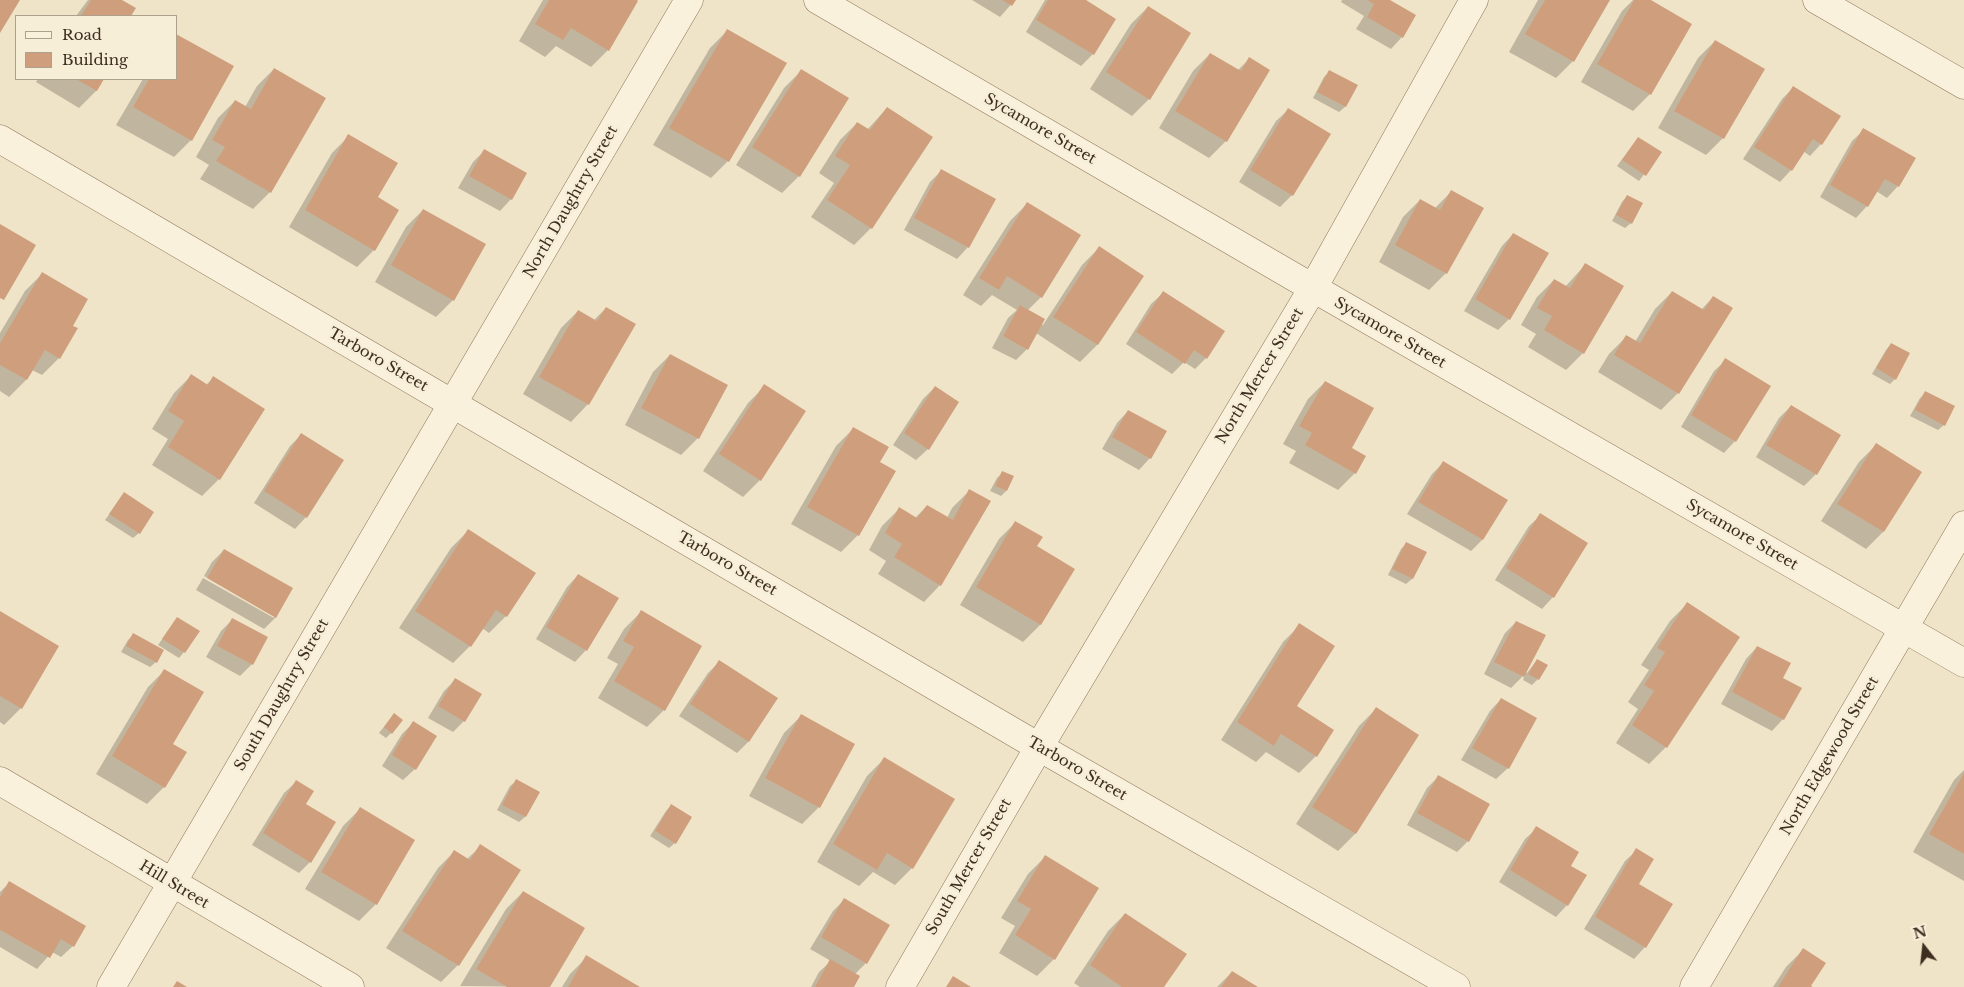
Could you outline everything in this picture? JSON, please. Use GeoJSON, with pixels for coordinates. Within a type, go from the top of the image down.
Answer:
{"type":"FeatureCollection","features":[{"type":"Feature","properties":{"kind":"street","name":"North Daughtry Street"},"geometry":{"type":"LineString","coordinates":[[453,404],[689,0]]}},
{"type":"Feature","properties":{"kind":"street","name":"Sycamore Street"},"geometry":{"type":"LineString","coordinates":[[818,0],[1312,288],[1964,663]]}},
{"type":"Feature","properties":{"kind":"street","name":"North Mercer Street"},"geometry":{"type":"LineString","coordinates":[[1039,747],[1312,288],[1474,0]]}},
{"type":"Feature","properties":{"kind":"street"},"geometry":{"type":"LineString","coordinates":[[1817,0],[1964,85]]}},
{"type":"Feature","properties":{"kind":"street","name":"Tarboro Street"},"geometry":{"type":"LineString","coordinates":[[0,139],[1039,747],[1456,987]]}},
{"type":"Feature","properties":{"kind":"street","name":"South Daughtry Street"},"geometry":{"type":"LineString","coordinates":[[111,987],[453,404]]}},
{"type":"Feature","properties":{"kind":"street","name":"North Edgewood Street"},"geometry":{"type":"LineString","coordinates":[[1694,987],[1964,525]]}},
{"type":"Feature","properties":{"kind":"street","name":"South Mercer Street"},"geometry":{"type":"LineString","coordinates":[[900,987],[1039,747]]}},
{"type":"Feature","properties":{"kind":"street","name":"Hill Street"},"geometry":{"type":"LineString","coordinates":[[0,781],[350,987]]}},
{"type":"Feature","properties":{"kind":"building"},"geometry":{"type":"Polygon","coordinates":[[[0,0],[20,0],[0,33],[0,0]]]}},
{"type":"Feature","properties":{"kind":"building"},"geometry":{"type":"Polygon","coordinates":[[[91,0],[122,0],[136,8],[132,15],[82,15],[91,0]]]}},
{"type":"Feature","properties":{"kind":"building"},"geometry":{"type":"Polygon","coordinates":[[[549,0],[638,1],[609,51],[571,28],[563,40],[535,24],[549,0]]]}},
{"type":"Feature","properties":{"kind":"building"},"geometry":{"type":"Polygon","coordinates":[[[1002,0],[1016,0],[1012,6],[1002,0]]]}},
{"type":"Feature","properties":{"kind":"building"},"geometry":{"type":"Polygon","coordinates":[[[1048,0],[1086,0],[1116,19],[1094,55],[1036,20],[1048,0]]]}},
{"type":"Feature","properties":{"kind":"building"},"geometry":{"type":"Polygon","coordinates":[[[1367,0],[1390,0],[1416,15],[1403,38],[1367,17],[1374,4],[1367,0]]]}},
{"type":"Feature","properties":{"kind":"building"},"geometry":{"type":"Polygon","coordinates":[[[1545,0],[1610,0],[1574,62],[1525,34],[1545,0]]]}},
{"type":"Feature","properties":{"kind":"building"},"geometry":{"type":"Polygon","coordinates":[[[1634,0],[1651,0],[1692,24],[1651,95],[1597,64],[1634,0]]]}},
{"type":"Feature","properties":{"kind":"building"},"geometry":{"type":"Polygon","coordinates":[[[1148,6],[1191,33],[1150,100],[1106,72],[1148,6]]]}},
{"type":"Feature","properties":{"kind":"building"},"geometry":{"type":"Polygon","coordinates":[[[727,29],[787,63],[729,162],[669,128],[727,29]]]}},
{"type":"Feature","properties":{"kind":"building"},"geometry":{"type":"Polygon","coordinates":[[[178,35],[234,66],[192,141],[133,107],[148,80],[178,80],[178,35]]]}},
{"type":"Feature","properties":{"kind":"building"},"geometry":{"type":"Polygon","coordinates":[[[1715,40],[1765,69],[1724,139],[1674,111],[1715,40]]]}},
{"type":"Feature","properties":{"kind":"building"},"geometry":{"type":"Polygon","coordinates":[[[1210,53],[1241,71],[1249,57],[1270,70],[1227,142],[1175,111],[1210,53]]]}},
{"type":"Feature","properties":{"kind":"building"},"geometry":{"type":"Polygon","coordinates":[[[274,68],[326,98],[271,193],[216,161],[225,147],[212,140],[235,100],[251,109],[274,68]]]}},
{"type":"Feature","properties":{"kind":"building"},"geometry":{"type":"Polygon","coordinates":[[[801,69],[849,98],[800,177],[752,147],[801,69]]]}},
{"type":"Feature","properties":{"kind":"building"},"geometry":{"type":"Polygon","coordinates":[[[1329,70],[1358,85],[1346,107],[1317,92],[1329,70]]]}},
{"type":"Feature","properties":{"kind":"building"},"geometry":{"type":"Polygon","coordinates":[[[78,80],[103,80],[97,91],[78,80]]]}},
{"type":"Feature","properties":{"kind":"building"},"geometry":{"type":"Polygon","coordinates":[[[1793,86],[1841,116],[1822,145],[1813,139],[1792,171],[1754,147],[1793,86]]]}},
{"type":"Feature","properties":{"kind":"building"},"geometry":{"type":"Polygon","coordinates":[[[887,107],[933,137],[872,229],[827,200],[850,165],[835,156],[857,122],[870,130],[887,107]]]}},
{"type":"Feature","properties":{"kind":"building"},"geometry":{"type":"Polygon","coordinates":[[[1288,108],[1331,134],[1293,196],[1250,170],[1288,108]]]}},
{"type":"Feature","properties":{"kind":"building"},"geometry":{"type":"Polygon","coordinates":[[[1863,128],[1916,158],[1899,187],[1885,179],[1868,207],[1830,185],[1863,128]]]}},
{"type":"Feature","properties":{"kind":"building"},"geometry":{"type":"Polygon","coordinates":[[[348,134],[398,163],[378,197],[399,210],[375,251],[305,210],[348,134]]]}},
{"type":"Feature","properties":{"kind":"building"},"geometry":{"type":"Polygon","coordinates":[[[1638,137],[1662,152],[1646,176],[1622,160],[1638,137]]]}},
{"type":"Feature","properties":{"kind":"building"},"geometry":{"type":"Polygon","coordinates":[[[484,149],[527,173],[512,200],[469,176],[484,149]]]}},
{"type":"Feature","properties":{"kind":"building"},"geometry":{"type":"Polygon","coordinates":[[[941,169],[996,199],[969,248],[914,218],[941,169]]]}},
{"type":"Feature","properties":{"kind":"building"},"geometry":{"type":"Polygon","coordinates":[[[1451,190],[1484,208],[1447,274],[1395,245],[1420,199],[1440,210],[1451,190]]]}},
{"type":"Feature","properties":{"kind":"building"},"geometry":{"type":"Polygon","coordinates":[[[1627,195],[1643,203],[1632,224],[1616,215],[1627,195]]]}},
{"type":"Feature","properties":{"kind":"building"},"geometry":{"type":"Polygon","coordinates":[[[1027,202],[1081,235],[1042,298],[1007,276],[999,290],[979,278],[1027,202]]]}},
{"type":"Feature","properties":{"kind":"building"},"geometry":{"type":"Polygon","coordinates":[[[423,209],[486,244],[454,301],[391,265],[423,209]]]}},
{"type":"Feature","properties":{"kind":"building"},"geometry":{"type":"Polygon","coordinates":[[[0,224],[36,245],[4,300],[0,298],[0,224]]]}},
{"type":"Feature","properties":{"kind":"building"},"geometry":{"type":"Polygon","coordinates":[[[1513,233],[1549,253],[1510,320],[1475,299],[1513,233]]]}},
{"type":"Feature","properties":{"kind":"building"},"geometry":{"type":"Polygon","coordinates":[[[1099,246],[1144,276],[1098,345],[1053,317],[1099,246]]]}},
{"type":"Feature","properties":{"kind":"building"},"geometry":{"type":"Polygon","coordinates":[[[1585,263],[1624,286],[1584,354],[1544,330],[1552,316],[1537,308],[1554,279],[1570,288],[1585,263]]]}},
{"type":"Feature","properties":{"kind":"building"},"geometry":{"type":"Polygon","coordinates":[[[42,272],[88,299],[73,326],[78,328],[60,359],[45,350],[27,380],[0,365],[0,343],[42,272]]]}},
{"type":"Feature","properties":{"kind":"building"},"geometry":{"type":"Polygon","coordinates":[[[1163,291],[1225,331],[1207,359],[1194,350],[1185,364],[1136,332],[1163,291]]]}},
{"type":"Feature","properties":{"kind":"building"},"geometry":{"type":"Polygon","coordinates":[[[1672,291],[1704,310],[1713,296],[1733,308],[1679,394],[1614,355],[1626,335],[1640,343],[1672,291]]]}},
{"type":"Feature","properties":{"kind":"building"},"geometry":{"type":"Polygon","coordinates":[[[1020,305],[1045,319],[1028,350],[1003,336],[1020,305]]]}},
{"type":"Feature","properties":{"kind":"building"},"geometry":{"type":"Polygon","coordinates":[[[606,307],[636,324],[589,405],[539,377],[578,310],[597,321],[606,307]]]}},
{"type":"Feature","properties":{"kind":"building"},"geometry":{"type":"Polygon","coordinates":[[[1891,343],[1910,353],[1896,380],[1876,368],[1891,343]]]}},
{"type":"Feature","properties":{"kind":"building"},"geometry":{"type":"Polygon","coordinates":[[[670,354],[728,385],[699,439],[641,408],[670,354]]]}},
{"type":"Feature","properties":{"kind":"building"},"geometry":{"type":"Polygon","coordinates":[[[1725,358],[1771,386],[1736,442],[1691,415],[1725,358]]]}},
{"type":"Feature","properties":{"kind":"building"},"geometry":{"type":"Polygon","coordinates":[[[191,374],[208,385],[213,376],[265,409],[220,480],[168,447],[184,421],[168,411],[191,374]]]}},
{"type":"Feature","properties":{"kind":"building"},"geometry":{"type":"Polygon","coordinates":[[[1325,381],[1374,408],[1352,448],[1366,456],[1356,474],[1305,445],[1312,433],[1299,426],[1325,381]]]}},
{"type":"Feature","properties":{"kind":"building"},"geometry":{"type":"Polygon","coordinates":[[[764,384],[806,411],[761,481],[719,454],[764,384]]]}},
{"type":"Feature","properties":{"kind":"building"},"geometry":{"type":"Polygon","coordinates":[[[935,386],[959,402],[929,450],[904,433],[935,386]]]}},
{"type":"Feature","properties":{"kind":"building"},"geometry":{"type":"Polygon","coordinates":[[[1925,391],[1955,406],[1945,426],[1915,410],[1925,391]]]}},
{"type":"Feature","properties":{"kind":"building"},"geometry":{"type":"Polygon","coordinates":[[[1791,405],[1841,435],[1817,475],[1766,445],[1791,405]]]}},
{"type":"Feature","properties":{"kind":"building"},"geometry":{"type":"Polygon","coordinates":[[[1128,410],[1167,431],[1151,459],[1112,437],[1128,410]]]}},
{"type":"Feature","properties":{"kind":"building"},"geometry":{"type":"Polygon","coordinates":[[[853,427],[889,447],[880,462],[896,471],[859,536],[807,507],[853,427]]]}},
{"type":"Feature","properties":{"kind":"building"},"geometry":{"type":"Polygon","coordinates":[[[301,433],[344,460],[307,518],[264,491],[301,433]]]}},
{"type":"Feature","properties":{"kind":"building"},"geometry":{"type":"Polygon","coordinates":[[[1876,443],[1922,472],[1884,532],[1837,504],[1876,443]]]}},
{"type":"Feature","properties":{"kind":"building"},"geometry":{"type":"Polygon","coordinates":[[[1443,461],[1508,500],[1483,540],[1418,502],[1443,461]]]}},
{"type":"Feature","properties":{"kind":"building"},"geometry":{"type":"Polygon","coordinates":[[[1002,471],[1014,476],[1007,491],[995,486],[1002,471]]]}},
{"type":"Feature","properties":{"kind":"building"},"geometry":{"type":"Polygon","coordinates":[[[969,489],[991,501],[941,586],[894,557],[902,544],[885,533],[899,507],[917,518],[927,505],[953,520],[969,489]]]}},
{"type":"Feature","properties":{"kind":"building"},"geometry":{"type":"Polygon","coordinates":[[[124,492],[154,512],[140,534],[109,514],[124,492]]]}},
{"type":"Feature","properties":{"kind":"building"},"geometry":{"type":"Polygon","coordinates":[[[1540,513],[1588,543],[1554,598],[1506,568],[1540,513]]]}},
{"type":"Feature","properties":{"kind":"building"},"geometry":{"type":"Polygon","coordinates":[[[1015,521],[1043,537],[1037,546],[1075,569],[1041,625],[976,587],[1015,521]]]}},
{"type":"Feature","properties":{"kind":"building"},"geometry":{"type":"Polygon","coordinates":[[[468,529],[536,573],[507,617],[496,610],[471,647],[415,611],[468,529]]]}},
{"type":"Feature","properties":{"kind":"building"},"geometry":{"type":"Polygon","coordinates":[[[1406,542],[1427,552],[1413,579],[1392,569],[1406,542]]]}},
{"type":"Feature","properties":{"kind":"building"},"geometry":{"type":"Polygon","coordinates":[[[224,549],[293,588],[276,618],[207,578],[224,549]]]}},
{"type":"Feature","properties":{"kind":"building"},"geometry":{"type":"Polygon","coordinates":[[[578,574],[619,598],[587,651],[546,627],[578,574]]]}},
{"type":"Feature","properties":{"kind":"building"},"geometry":{"type":"Polygon","coordinates":[[[1687,602],[1740,637],[1667,748],[1632,725],[1654,691],[1644,685],[1665,652],[1657,648],[1687,602]]]}},
{"type":"Feature","properties":{"kind":"building"},"geometry":{"type":"Polygon","coordinates":[[[641,610],[702,646],[665,711],[614,681],[634,647],[623,641],[641,610]]]}},
{"type":"Feature","properties":{"kind":"building"},"geometry":{"type":"Polygon","coordinates":[[[0,611],[59,646],[22,709],[0,696],[0,611]]]}},
{"type":"Feature","properties":{"kind":"building"},"geometry":{"type":"Polygon","coordinates":[[[177,617],[200,631],[185,653],[162,639],[177,617]]]}},
{"type":"Feature","properties":{"kind":"building"},"geometry":{"type":"Polygon","coordinates":[[[232,618],[268,637],[253,665],[217,646],[232,618]]]}},
{"type":"Feature","properties":{"kind":"building"},"geometry":{"type":"Polygon","coordinates":[[[1516,621],[1546,635],[1524,677],[1494,662],[1516,621]]]}},
{"type":"Feature","properties":{"kind":"building"},"geometry":{"type":"Polygon","coordinates":[[[1299,623],[1335,646],[1297,706],[1334,730],[1317,757],[1281,734],[1274,746],[1237,722],[1299,623]]]}},
{"type":"Feature","properties":{"kind":"building"},"geometry":{"type":"Polygon","coordinates":[[[133,633],[164,650],[157,663],[126,646],[133,633]]]}},
{"type":"Feature","properties":{"kind":"building"},"geometry":{"type":"Polygon","coordinates":[[[1757,646],[1791,663],[1783,678],[1802,688],[1784,720],[1732,692],[1757,646]]]}},
{"type":"Feature","properties":{"kind":"building"},"geometry":{"type":"Polygon","coordinates":[[[1537,659],[1548,665],[1539,680],[1528,674],[1537,659]]]}},
{"type":"Feature","properties":{"kind":"building"},"geometry":{"type":"Polygon","coordinates":[[[719,660],[778,698],[749,742],[690,704],[719,660]]]}},
{"type":"Feature","properties":{"kind":"building"},"geometry":{"type":"Polygon","coordinates":[[[164,669],[204,692],[173,744],[187,752],[165,788],[112,756],[164,669]]]}},
{"type":"Feature","properties":{"kind":"building"},"geometry":{"type":"Polygon","coordinates":[[[455,678],[482,694],[465,722],[438,706],[455,678]]]}},
{"type":"Feature","properties":{"kind":"building"},"geometry":{"type":"Polygon","coordinates":[[[1501,698],[1537,718],[1509,769],[1472,748],[1501,698]]]}},
{"type":"Feature","properties":{"kind":"building"},"geometry":{"type":"Polygon","coordinates":[[[1376,707],[1419,735],[1356,834],[1312,807],[1376,707]]]}},
{"type":"Feature","properties":{"kind":"building"},"geometry":{"type":"Polygon","coordinates":[[[394,713],[403,720],[392,734],[384,727],[394,713]]]}},
{"type":"Feature","properties":{"kind":"building"},"geometry":{"type":"Polygon","coordinates":[[[801,714],[855,744],[820,808],[765,778],[801,714]]]}},
{"type":"Feature","properties":{"kind":"building"},"geometry":{"type":"Polygon","coordinates":[[[413,721],[437,736],[416,770],[392,755],[413,721]]]}},
{"type":"Feature","properties":{"kind":"building"},"geometry":{"type":"Polygon","coordinates":[[[884,757],[955,799],[913,869],[887,853],[877,870],[833,844],[884,757]]]}},
{"type":"Feature","properties":{"kind":"building"},"geometry":{"type":"Polygon","coordinates":[[[1964,773],[1964,854],[1929,834],[1964,773]]]}},
{"type":"Feature","properties":{"kind":"building"},"geometry":{"type":"Polygon","coordinates":[[[1438,775],[1490,804],[1469,842],[1417,813],[1438,775]]]}},
{"type":"Feature","properties":{"kind":"building"},"geometry":{"type":"Polygon","coordinates":[[[516,779],[540,792],[526,817],[502,805],[516,779]]]}},
{"type":"Feature","properties":{"kind":"building"},"geometry":{"type":"Polygon","coordinates":[[[296,780],[314,791],[306,804],[336,822],[311,863],[263,833],[296,780]]]}},
{"type":"Feature","properties":{"kind":"building"},"geometry":{"type":"Polygon","coordinates":[[[671,804],[692,817],[676,844],[655,831],[671,804]]]}},
{"type":"Feature","properties":{"kind":"building"},"geometry":{"type":"Polygon","coordinates":[[[360,807],[415,840],[377,905],[321,872],[360,807]]]}},
{"type":"Feature","properties":{"kind":"building"},"geometry":{"type":"Polygon","coordinates":[[[1536,826],[1579,852],[1571,866],[1587,875],[1568,906],[1510,870],[1536,826]]]}},
{"type":"Feature","properties":{"kind":"building"},"geometry":{"type":"Polygon","coordinates":[[[480,844],[521,870],[459,966],[402,931],[454,850],[470,860],[480,844]]]}},
{"type":"Feature","properties":{"kind":"building"},"geometry":{"type":"Polygon","coordinates":[[[1636,848],[1654,859],[1639,884],[1673,904],[1646,948],[1595,917],[1636,848]]]}},
{"type":"Feature","properties":{"kind":"building"},"geometry":{"type":"Polygon","coordinates":[[[1045,855],[1099,888],[1055,960],[1015,935],[1031,909],[1017,901],[1045,855]]]}},
{"type":"Feature","properties":{"kind":"building"},"geometry":{"type":"Polygon","coordinates":[[[9,881],[86,926],[74,947],[61,939],[50,958],[0,930],[0,897],[9,881]]]}},
{"type":"Feature","properties":{"kind":"building"},"geometry":{"type":"Polygon","coordinates":[[[523,891],[585,928],[550,987],[507,987],[476,969],[523,891]]]}},
{"type":"Feature","properties":{"kind":"building"},"geometry":{"type":"Polygon","coordinates":[[[844,898],[890,925],[867,964],[821,937],[844,898]]]}},
{"type":"Feature","properties":{"kind":"building"},"geometry":{"type":"Polygon","coordinates":[[[1125,913],[1187,954],[1164,987],[1122,987],[1090,965],[1125,913]]]}},
{"type":"Feature","properties":{"kind":"building"},"geometry":{"type":"Polygon","coordinates":[[[1803,948],[1826,963],[1811,986],[1813,987],[1778,987],[1803,948]]]}},
{"type":"Feature","properties":{"kind":"building"},"geometry":{"type":"Polygon","coordinates":[[[586,955],[640,987],[568,987],[586,955]]]}},
{"type":"Feature","properties":{"kind":"building"},"geometry":{"type":"Polygon","coordinates":[[[830,959],[860,976],[854,987],[815,987],[830,959]]]}},
{"type":"Feature","properties":{"kind":"building"},"geometry":{"type":"Polygon","coordinates":[[[1232,971],[1258,987],[1221,987],[1232,971]]]}},
{"type":"Feature","properties":{"kind":"building"},"geometry":{"type":"Polygon","coordinates":[[[953,976],[971,987],[946,987],[953,976]]]}},
{"type":"Feature","properties":{"kind":"building"},"geometry":{"type":"Polygon","coordinates":[[[177,981],[187,987],[173,987],[177,981]]]}}]}
